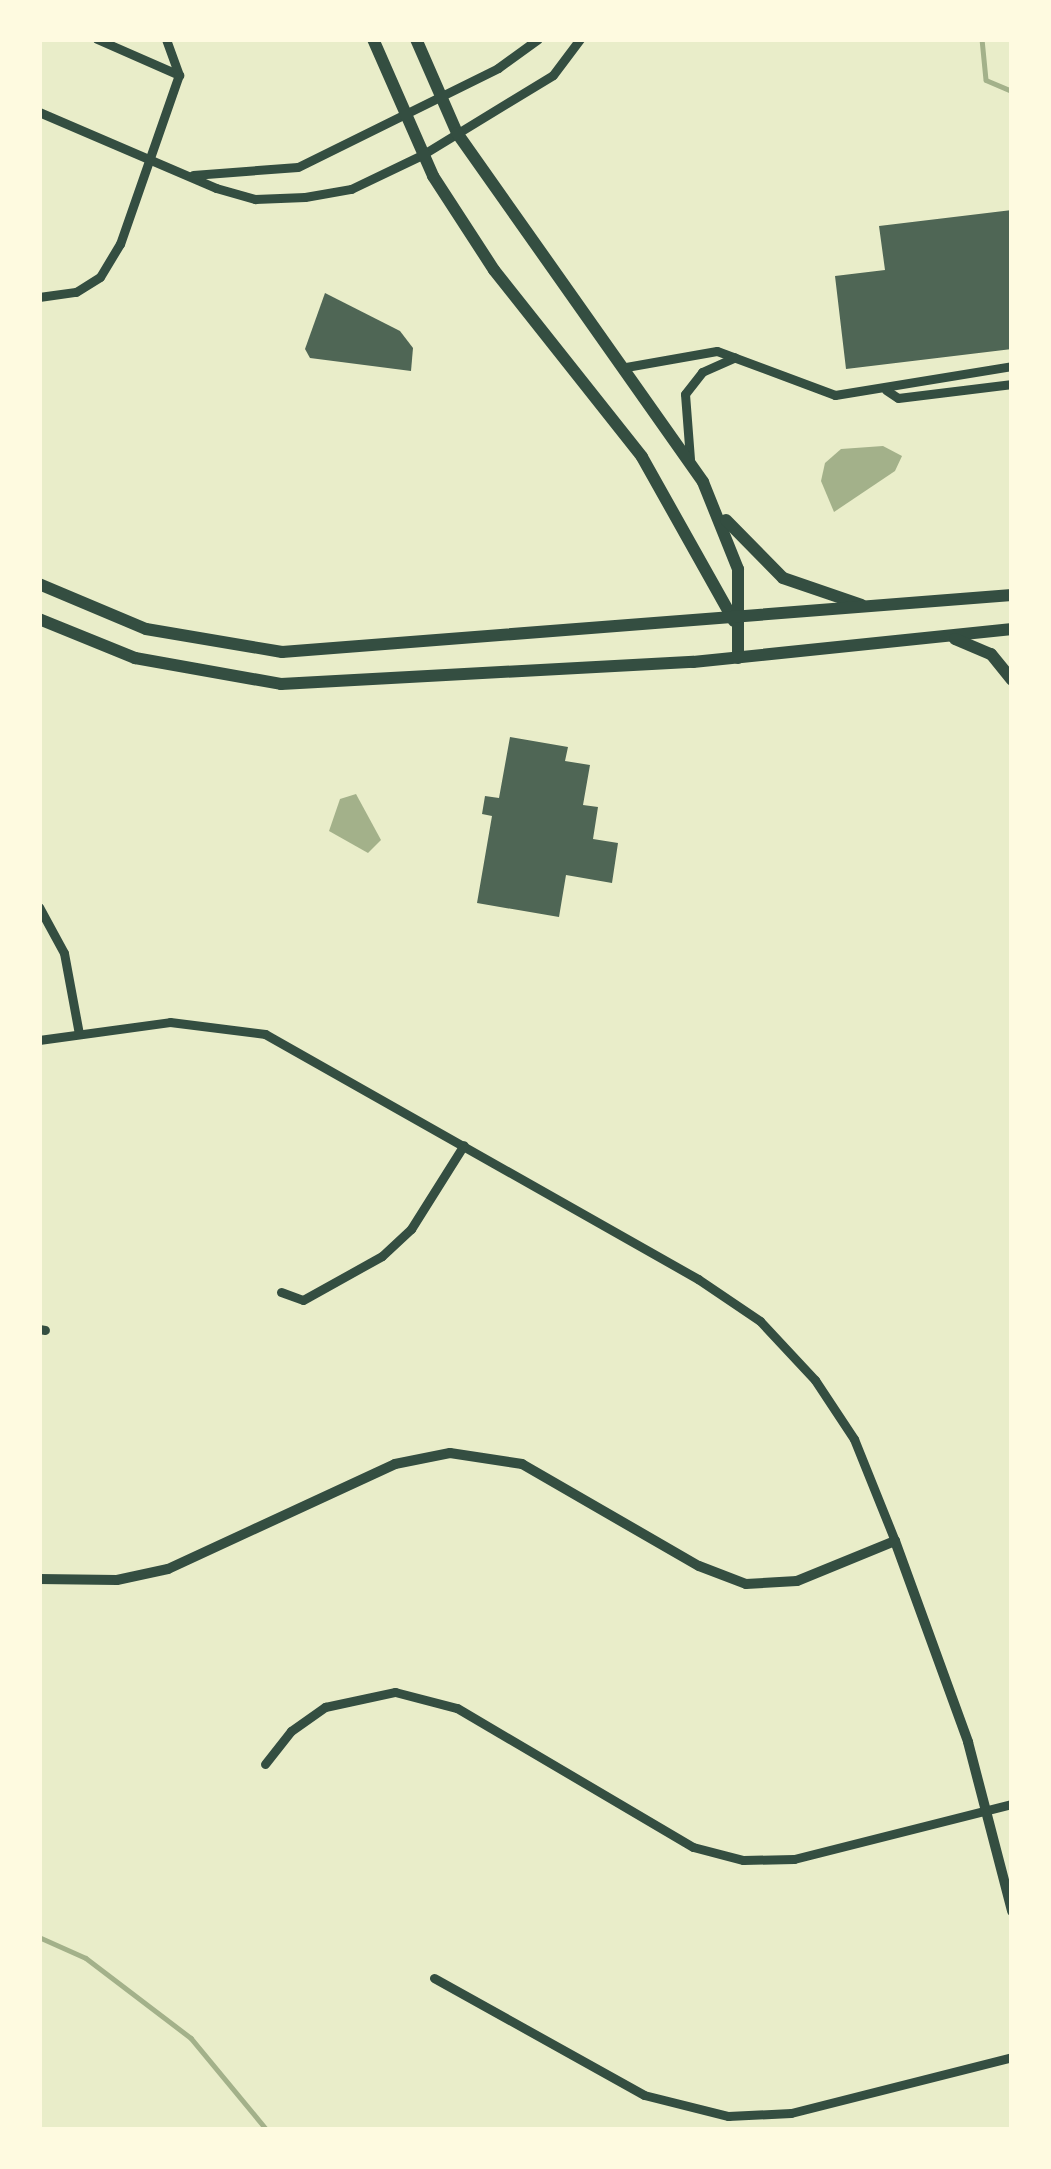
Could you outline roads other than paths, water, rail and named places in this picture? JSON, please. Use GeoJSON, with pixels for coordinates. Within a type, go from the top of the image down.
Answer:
{"type":"FeatureCollection","features":[{"type":"Feature","properties":{"kind":"main road"},"geometry":{"type":"LineString","coordinates":[[373,39],[422,155],[494,270],[642,457],[734,622]]}},
{"type":"Feature","properties":{"kind":"main road"},"geometry":{"type":"LineString","coordinates":[[416,39],[457,133],[690,459],[715,508],[737,569],[738,658]]}},
{"type":"Feature","properties":{"kind":"main road"},"geometry":{"type":"LineString","coordinates":[[715,508],[783,578],[869,607]]}},
{"type":"Feature","properties":{"kind":"main road"},"geometry":{"type":"LineString","coordinates":[[39,584],[146,629],[281,652],[734,622],[1012,595]]}},
{"type":"Feature","properties":{"kind":"main road"},"geometry":{"type":"LineString","coordinates":[[39,619],[136,658],[281,684],[738,658],[1012,629]]}},
{"type":"Feature","properties":{"kind":"main road"},"geometry":{"type":"LineString","coordinates":[[936,637],[984,649],[1012,680]]}},
{"type":"Feature","properties":{"kind":"street"},"geometry":{"type":"LineString","coordinates":[[97,39],[179,75]]}},
{"type":"Feature","properties":{"kind":"street"},"geometry":{"type":"LineString","coordinates":[[39,297],[76,292],[100,278],[154,160],[179,75],[166,39]]}},
{"type":"Feature","properties":{"kind":"street"},"geometry":{"type":"LineString","coordinates":[[193,175],[298,167],[538,39]]}},
{"type":"Feature","properties":{"kind":"street"},"geometry":{"type":"LineString","coordinates":[[39,112],[255,199],[290,198],[351,189],[422,155],[553,75],[580,39]]}},
{"type":"Feature","properties":{"kind":"street"},"geometry":{"type":"LineString","coordinates":[[626,367],[658,367],[708,351],[824,393],[886,390],[898,398],[1012,384]]}},
{"type":"Feature","properties":{"kind":"street"},"geometry":{"type":"LineString","coordinates":[[690,459],[685,394],[702,372],[735,357]]}},
{"type":"Feature","properties":{"kind":"street"},"geometry":{"type":"LineString","coordinates":[[886,390],[895,380],[1012,366]]}},
{"type":"Feature","properties":{"kind":"street"},"geometry":{"type":"LineString","coordinates":[[39,907],[64,953],[80,1034]]}},
{"type":"Feature","properties":{"kind":"street"},"geometry":{"type":"LineString","coordinates":[[39,1040],[170,1022],[246,1028],[464,1145],[760,1321],[838,1414],[895,1541],[986,1811],[1012,1912]]}},
{"type":"Feature","properties":{"kind":"street"},"geometry":{"type":"LineString","coordinates":[[281,1292],[303,1300],[382,1256],[411,1229],[464,1145]]}},
{"type":"Feature","properties":{"kind":"street"},"geometry":{"type":"LineString","coordinates":[[39,1579],[117,1580],[167,1569],[395,1464],[450,1453],[521,1464],[699,1566],[746,1584],[797,1582],[895,1541]]}},
{"type":"Feature","properties":{"kind":"street"},"geometry":{"type":"LineString","coordinates":[[265,1764],[291,1731],[325,1707],[394,1692],[457,1708],[693,1847],[730,1858],[794,1859],[1012,1804]]}},
{"type":"Feature","properties":{"kind":"street"},"geometry":{"type":"LineString","coordinates":[[434,1978],[644,2095],[712,2114],[790,2114],[1012,2057]]}},
{"type":"Feature","properties":{"kind":"waterway"},"geometry":{"type":"LineString","coordinates":[[982,39],[986,80],[1012,91]]}},
{"type":"Feature","properties":{"kind":"waterway"},"geometry":{"type":"LineString","coordinates":[[39,1937],[86,1958],[191,2038],[267,2130]]}}]}
